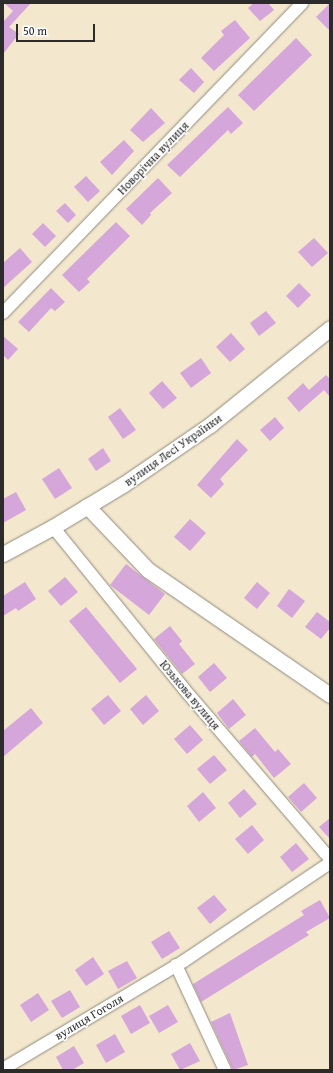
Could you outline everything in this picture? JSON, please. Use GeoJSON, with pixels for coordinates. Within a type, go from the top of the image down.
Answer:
{"type":"FeatureCollection","features":[{"type":"Feature","properties":{"kind":"main road","name":"вулиця Лесі Українки"},"geometry":{"type":"LineString","coordinates":[[3,554],[53,527],[87,506],[210,425],[330,328]]}},
{"type":"Feature","properties":{"kind":"main road"},"geometry":{"type":"LineString","coordinates":[[87,506],[148,570],[330,695]]}},
{"type":"Feature","properties":{"kind":"street","name":"Новорічна вулиця"},"geometry":{"type":"LineString","coordinates":[[3,313],[302,3]]}},
{"type":"Feature","properties":{"kind":"street","name":"Юзькова вулиця"},"geometry":{"type":"LineString","coordinates":[[53,527],[184,690],[330,859]]}},
{"type":"Feature","properties":{"kind":"street","name":"вулиця Гоголя"},"geometry":{"type":"LineString","coordinates":[[3,1070],[176,965],[330,863]]}},
{"type":"Feature","properties":{"kind":"street"},"geometry":{"type":"LineString","coordinates":[[176,965],[224,1070]]}},
{"type":"Feature","properties":{"kind":"building"},"geometry":{"type":"Polygon","coordinates":[[[4,3],[31,3],[9,27],[19,34],[3,54],[3,22],[13,11],[4,3]]]}},
{"type":"Feature","properties":{"kind":"building"},"geometry":{"type":"Polygon","coordinates":[[[254,3],[268,3],[274,10],[260,21],[248,8],[254,3]]]}},
{"type":"Feature","properties":{"kind":"building"},"geometry":{"type":"Polygon","coordinates":[[[330,3],[330,31],[316,17],[330,3]]]}},
{"type":"Feature","properties":{"kind":"building"},"geometry":{"type":"Polygon","coordinates":[[[235,20],[250,38],[214,71],[201,58],[224,35],[221,31],[235,20]]]}},
{"type":"Feature","properties":{"kind":"building"},"geometry":{"type":"Polygon","coordinates":[[[296,38],[312,55],[254,111],[238,95],[296,38]]]}},
{"type":"Feature","properties":{"kind":"building"},"geometry":{"type":"Polygon","coordinates":[[[191,68],[204,82],[194,93],[179,80],[191,68]]]}},
{"type":"Feature","properties":{"kind":"building"},"geometry":{"type":"Polygon","coordinates":[[[228,107],[243,123],[231,134],[228,130],[180,177],[167,165],[228,107]]]}},
{"type":"Feature","properties":{"kind":"building"},"geometry":{"type":"Polygon","coordinates":[[[151,108],[165,123],[143,142],[130,130],[151,108]]]}},
{"type":"Feature","properties":{"kind":"building"},"geometry":{"type":"Polygon","coordinates":[[[124,140],[134,151],[112,175],[100,162],[124,140]]]}},
{"type":"Feature","properties":{"kind":"building"},"geometry":{"type":"Polygon","coordinates":[[[86,176],[100,191],[88,202],[74,187],[86,176]]]}},
{"type":"Feature","properties":{"kind":"building"},"geometry":{"type":"Polygon","coordinates":[[[158,178],[172,193],[150,213],[151,215],[142,225],[126,209],[158,178]]]}},
{"type":"Feature","properties":{"kind":"building"},"geometry":{"type":"Polygon","coordinates":[[[65,203],[76,215],[68,223],[56,211],[65,203]]]}},
{"type":"Feature","properties":{"kind":"building"},"geometry":{"type":"Polygon","coordinates":[[[116,222],[130,236],[87,279],[90,282],[79,292],[62,275],[116,222]]]}},
{"type":"Feature","properties":{"kind":"building"},"geometry":{"type":"Polygon","coordinates":[[[43,223],[56,236],[45,247],[32,234],[43,223]]]}},
{"type":"Feature","properties":{"kind":"building"},"geometry":{"type":"Polygon","coordinates":[[[314,238],[328,253],[312,267],[298,252],[314,238]]]}},
{"type":"Feature","properties":{"kind":"building"},"geometry":{"type":"Polygon","coordinates":[[[20,248],[32,262],[3,288],[3,263],[20,248]]]}},
{"type":"Feature","properties":{"kind":"building"},"geometry":{"type":"Polygon","coordinates":[[[299,283],[311,295],[298,308],[286,296],[299,283]]]}},
{"type":"Feature","properties":{"kind":"building"},"geometry":{"type":"Polygon","coordinates":[[[51,288],[65,302],[55,311],[51,308],[29,332],[18,322],[51,288]]]}},
{"type":"Feature","properties":{"kind":"building"},"geometry":{"type":"Polygon","coordinates":[[[266,311],[276,323],[259,336],[250,323],[266,311]]]}},
{"type":"Feature","properties":{"kind":"building"},"geometry":{"type":"Polygon","coordinates":[[[231,333],[245,349],[230,362],[216,347],[231,333]]]}},
{"type":"Feature","properties":{"kind":"building"},"geometry":{"type":"Polygon","coordinates":[[[3,336],[18,349],[8,360],[3,355],[3,336]]]}},
{"type":"Feature","properties":{"kind":"building"},"geometry":{"type":"Polygon","coordinates":[[[201,358],[211,373],[191,388],[180,373],[201,358]]]}},
{"type":"Feature","properties":{"kind":"building"},"geometry":{"type":"Polygon","coordinates":[[[326,375],[330,379],[330,397],[324,390],[299,412],[287,398],[303,383],[309,390],[326,375]]]}},
{"type":"Feature","properties":{"kind":"building"},"geometry":{"type":"Polygon","coordinates":[[[162,381],[177,398],[163,409],[149,393],[162,381]]]}},
{"type":"Feature","properties":{"kind":"building"},"geometry":{"type":"Polygon","coordinates":[[[120,408],[136,430],[123,439],[108,417],[120,408]]]}},
{"type":"Feature","properties":{"kind":"building"},"geometry":{"type":"Polygon","coordinates":[[[275,417],[284,428],[270,441],[260,430],[275,417]]]}},
{"type":"Feature","properties":{"kind":"building"},"geometry":{"type":"Polygon","coordinates":[[[237,439],[248,450],[220,479],[224,484],[211,498],[197,485],[237,439]]]}},
{"type":"Feature","properties":{"kind":"building"},"geometry":{"type":"Polygon","coordinates":[[[103,448],[111,461],[96,471],[88,459],[103,448]]]}},
{"type":"Feature","properties":{"kind":"building"},"geometry":{"type":"Polygon","coordinates":[[[59,468],[72,488],[55,499],[42,479],[59,468]]]}},
{"type":"Feature","properties":{"kind":"building"},"geometry":{"type":"Polygon","coordinates":[[[16,492],[26,510],[3,523],[3,499],[16,492]]]}},
{"type":"Feature","properties":{"kind":"building"},"geometry":{"type":"Polygon","coordinates":[[[190,519],[206,533],[190,551],[174,537],[190,519]]]}},
{"type":"Feature","properties":{"kind":"building"},"geometry":{"type":"Polygon","coordinates":[[[126,564],[165,594],[149,615],[110,585],[126,564]]]}},
{"type":"Feature","properties":{"kind":"building"},"geometry":{"type":"Polygon","coordinates":[[[65,577],[78,592],[61,606],[48,591],[65,577]]]}},
{"type":"Feature","properties":{"kind":"building"},"geometry":{"type":"Polygon","coordinates":[[[25,582],[36,599],[18,611],[16,608],[3,616],[3,596],[25,582]]]}},
{"type":"Feature","properties":{"kind":"building"},"geometry":{"type":"Polygon","coordinates":[[[257,582],[270,593],[257,609],[244,598],[257,582]]]}},
{"type":"Feature","properties":{"kind":"building"},"geometry":{"type":"Polygon","coordinates":[[[289,589],[305,601],[292,618],[277,606],[289,589]]]}},
{"type":"Feature","properties":{"kind":"building"},"geometry":{"type":"Polygon","coordinates":[[[86,607],[137,669],[120,683],[69,621],[86,607]]]}},
{"type":"Feature","properties":{"kind":"building"},"geometry":{"type":"Polygon","coordinates":[[[317,612],[330,622],[330,628],[321,639],[305,627],[317,612]]]}},
{"type":"Feature","properties":{"kind":"building"},"geometry":{"type":"Polygon","coordinates":[[[170,626],[182,641],[179,644],[195,664],[182,674],[154,639],[170,626]]]}},
{"type":"Feature","properties":{"kind":"building"},"geometry":{"type":"Polygon","coordinates":[[[214,663],[227,678],[210,692],[198,677],[214,663]]]}},
{"type":"Feature","properties":{"kind":"building"},"geometry":{"type":"Polygon","coordinates":[[[108,695],[121,711],[104,725],[91,709],[108,695]]]}},
{"type":"Feature","properties":{"kind":"building"},"geometry":{"type":"Polygon","coordinates":[[[146,695],[159,711],[143,725],[130,709],[146,695]]]}},
{"type":"Feature","properties":{"kind":"building"},"geometry":{"type":"Polygon","coordinates":[[[233,699],[246,715],[229,729],[217,713],[233,699]]]}},
{"type":"Feature","properties":{"kind":"building"},"geometry":{"type":"Polygon","coordinates":[[[31,708],[43,723],[3,757],[3,731],[31,708]]]}},
{"type":"Feature","properties":{"kind":"building"},"geometry":{"type":"Polygon","coordinates":[[[190,725],[203,740],[187,754],[174,739],[190,725]]]}},
{"type":"Feature","properties":{"kind":"building"},"geometry":{"type":"Polygon","coordinates":[[[255,728],[275,752],[278,749],[291,764],[274,778],[255,754],[252,757],[239,741],[255,728]]]}},
{"type":"Feature","properties":{"kind":"building"},"geometry":{"type":"Polygon","coordinates":[[[214,755],[227,770],[210,784],[197,769],[214,755]]]}},
{"type":"Feature","properties":{"kind":"building"},"geometry":{"type":"Polygon","coordinates":[[[304,783],[317,798],[301,812],[288,797],[304,783]]]}},
{"type":"Feature","properties":{"kind":"building"},"geometry":{"type":"Polygon","coordinates":[[[244,789],[257,804],[240,818],[228,803],[244,789]]]}},
{"type":"Feature","properties":{"kind":"building"},"geometry":{"type":"Polygon","coordinates":[[[203,792],[216,808],[199,822],[187,806],[203,792]]]}},
{"type":"Feature","properties":{"kind":"building"},"geometry":{"type":"Polygon","coordinates":[[[330,818],[330,839],[319,827],[330,818]]]}},
{"type":"Feature","properties":{"kind":"building"},"geometry":{"type":"Polygon","coordinates":[[[252,825],[264,840],[248,854],[235,839],[252,825]]]}},
{"type":"Feature","properties":{"kind":"building"},"geometry":{"type":"Polygon","coordinates":[[[296,843],[309,859],[292,872],[280,857],[296,843]]]}},
{"type":"Feature","properties":{"kind":"building"},"geometry":{"type":"Polygon","coordinates":[[[214,895],[227,910],[210,924],[197,908],[214,895]]]}},
{"type":"Feature","properties":{"kind":"building"},"geometry":{"type":"Polygon","coordinates":[[[320,900],[330,918],[306,932],[309,935],[201,1002],[193,984],[304,915],[301,911],[320,900]]]}},
{"type":"Feature","properties":{"kind":"building"},"geometry":{"type":"Polygon","coordinates":[[[169,931],[180,948],[162,959],[151,942],[169,931]]]}},
{"type":"Feature","properties":{"kind":"building"},"geometry":{"type":"Polygon","coordinates":[[[93,957],[104,974],[86,986],[75,970],[93,957]]]}},
{"type":"Feature","properties":{"kind":"building"},"geometry":{"type":"Polygon","coordinates":[[[127,961],[137,978],[118,989],[108,971],[127,961]]]}},
{"type":"Feature","properties":{"kind":"building"},"geometry":{"type":"Polygon","coordinates":[[[70,990],[80,1007],[62,1018],[51,1001],[70,990]]]}},
{"type":"Feature","properties":{"kind":"building"},"geometry":{"type":"Polygon","coordinates":[[[38,993],[49,1010],[31,1022],[20,1005],[38,993]]]}},
{"type":"Feature","properties":{"kind":"building"},"geometry":{"type":"Polygon","coordinates":[[[140,1005],[150,1023],[131,1034],[121,1016],[140,1005]]]}},
{"type":"Feature","properties":{"kind":"building"},"geometry":{"type":"Polygon","coordinates":[[[168,1005],[178,1022],[159,1033],[149,1016],[168,1005]]]}},
{"type":"Feature","properties":{"kind":"building"},"geometry":{"type":"Polygon","coordinates":[[[230,1013],[248,1065],[233,1070],[211,1022],[230,1013]]]}},
{"type":"Feature","properties":{"kind":"building"},"geometry":{"type":"Polygon","coordinates":[[[115,1034],[125,1052],[106,1063],[96,1045],[115,1034]]]}},
{"type":"Feature","properties":{"kind":"building"},"geometry":{"type":"Polygon","coordinates":[[[190,1043],[200,1061],[180,1070],[171,1054],[190,1043]]]}},
{"type":"Feature","properties":{"kind":"building"},"geometry":{"type":"Polygon","coordinates":[[[74,1046],[84,1063],[72,1070],[63,1070],[56,1057],[74,1046]]]}}]}
